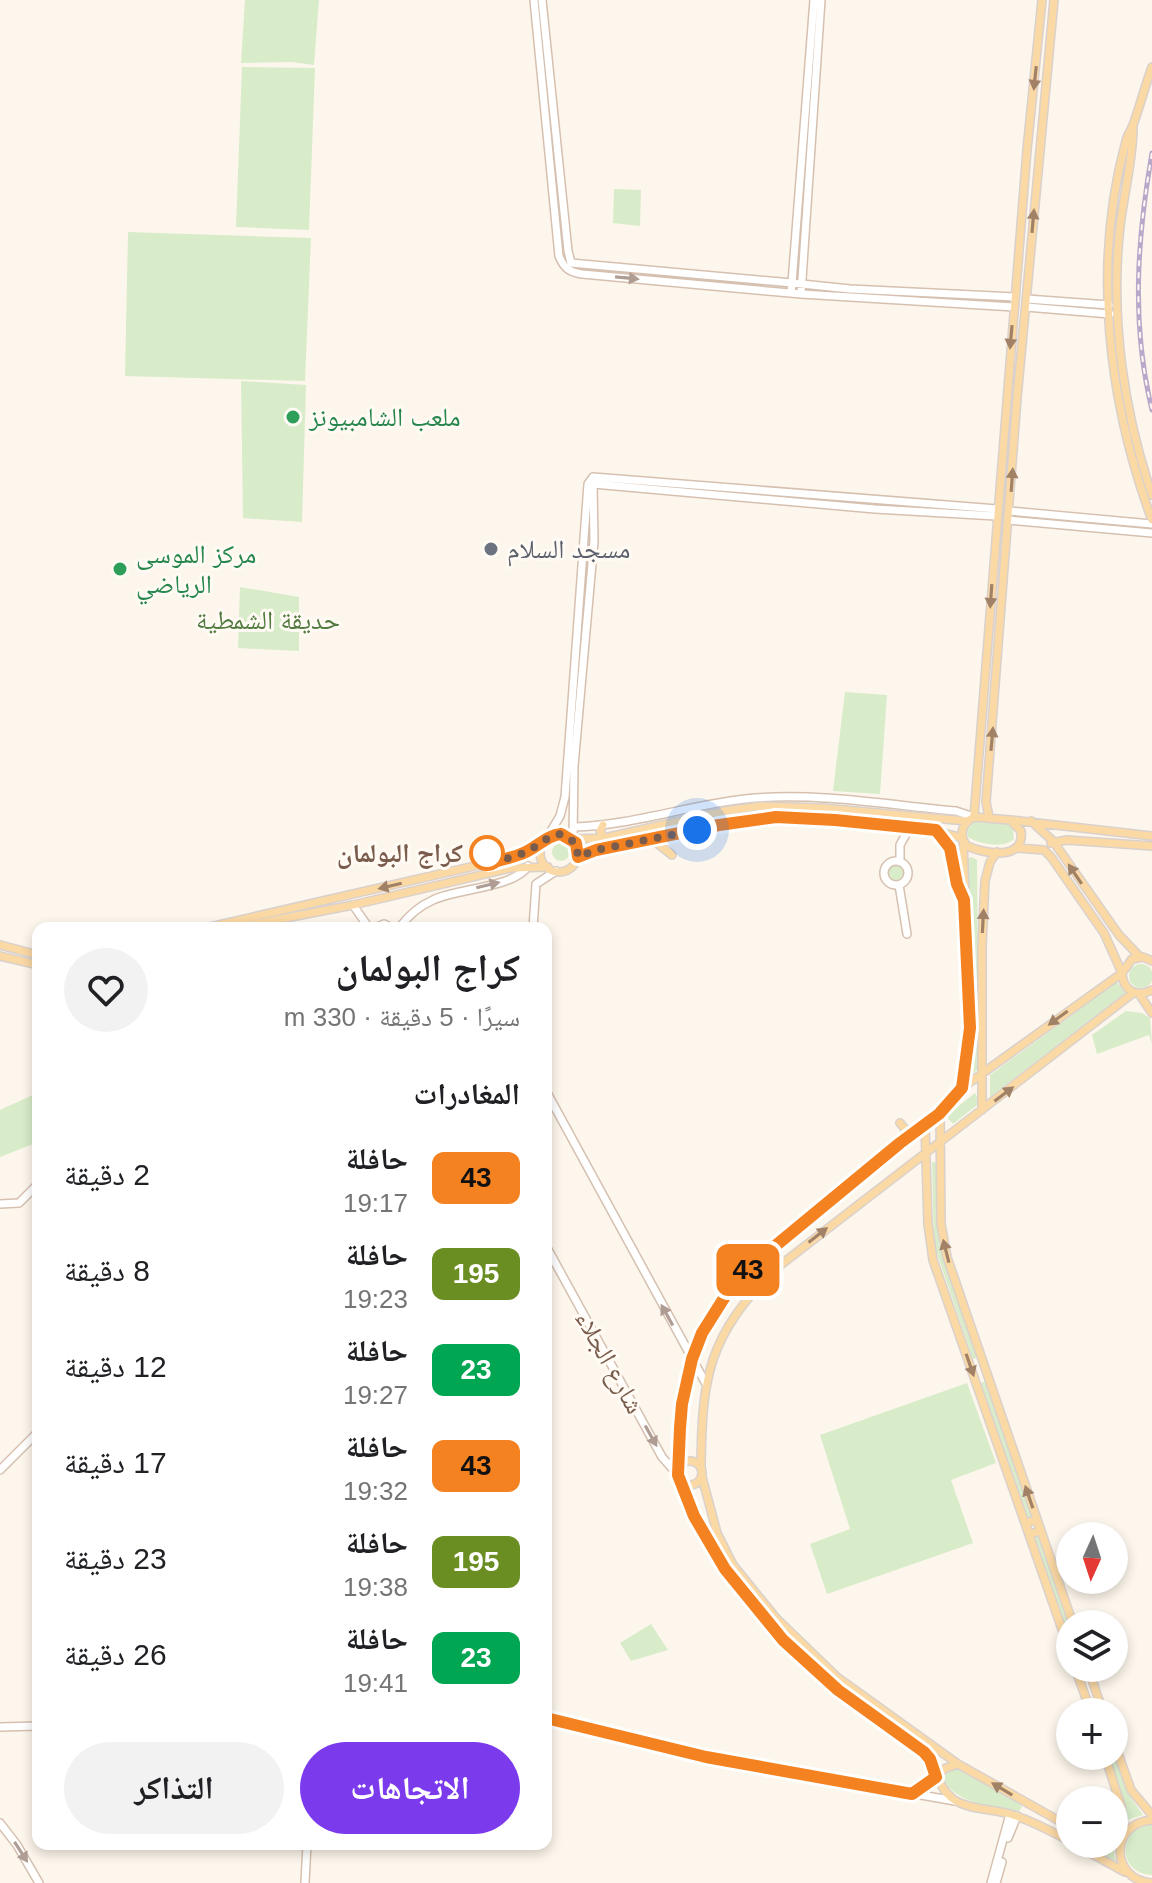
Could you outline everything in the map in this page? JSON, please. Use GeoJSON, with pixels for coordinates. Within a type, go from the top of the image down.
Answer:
{"type":"FeatureCollection","features":[{"type":"Feature","properties":{"kind":"main road"},"geometry":{"type":"LineString","coordinates":[[534,0],[559,256],[564,268],[572,273],[791,293],[801,289],[1015,297]]}},
{"type":"Feature","properties":{"kind":"main road"},"geometry":{"type":"LineString","coordinates":[[542,0],[571,263],[792,283],[801,289],[1014,307]]}},
{"type":"Feature","properties":{"kind":"main road"},"geometry":{"type":"LineString","coordinates":[[791,293],[814,0]]}},
{"type":"Feature","properties":{"kind":"main road"},"geometry":{"type":"LineString","coordinates":[[801,289],[821,0]]}},
{"type":"Feature","properties":{"kind":"main road"},"geometry":{"type":"LineString","coordinates":[[962,1088],[970,1028],[963,839],[970,819],[1042,0]]}},
{"type":"Feature","properties":{"kind":"main road"},"geometry":{"type":"LineString","coordinates":[[989,817],[986,802],[1054,0]]}},
{"type":"Feature","properties":{"kind":"main road"},"geometry":{"type":"LineString","coordinates":[[1152,67],[1133,126],[1126,137],[1113,207],[1109,305],[1118,401],[1145,488],[1152,495]]}},
{"type":"Feature","properties":{"kind":"main road"},"geometry":{"type":"LineString","coordinates":[[1009,515],[1152,522],[1127,400],[1118,309],[1119,239],[1133,126]]}},
{"type":"Feature","properties":{"kind":"main road"},"geometry":{"type":"LineString","coordinates":[[1027,303],[1109,305]]}},
{"type":"Feature","properties":{"kind":"main road"},"geometry":{"type":"LineString","coordinates":[[1027,303],[1110,314]]}},
{"type":"Feature","properties":{"kind":"main road"},"geometry":{"type":"LineString","coordinates":[[552,869],[541,857],[545,841],[560,816],[565,797],[588,484],[593,477],[997,513]]}},
{"type":"Feature","properties":{"kind":"main road"},"geometry":{"type":"LineString","coordinates":[[578,857],[573,839],[574,766],[594,541],[593,484],[875,509],[997,513]]}},
{"type":"Feature","properties":{"kind":"main road"},"geometry":{"type":"LineString","coordinates":[[1009,515],[1152,533]]}},
{"type":"Feature","properties":{"kind":"main road"},"geometry":{"type":"LineString","coordinates":[[574,827],[673,814],[753,798],[956,811],[970,819]]}},
{"type":"Feature","properties":{"kind":"main road"},"geometry":{"type":"LineString","coordinates":[[231,922],[521,855],[561,834],[573,839],[604,838],[761,806],[970,819],[989,817],[1152,836]]}},
{"type":"Feature","properties":{"kind":"main road"},"geometry":{"type":"LineString","coordinates":[[265,922],[528,866],[568,869],[578,857],[596,850],[776,817],[936,830],[963,839],[975,849],[997,852],[1017,848],[1044,850],[1053,841],[1152,846]]}},
{"type":"Feature","properties":{"kind":"main road"},"geometry":{"type":"LineString","coordinates":[[1010,820],[1021,831],[1022,838],[1017,848]]}},
{"type":"Feature","properties":{"kind":"main road"},"geometry":{"type":"LineString","coordinates":[[1031,821],[1053,841],[1119,935],[1140,957],[1152,961]]}},
{"type":"Feature","properties":{"kind":"main road"},"geometry":{"type":"LineString","coordinates":[[603,825],[600,831],[604,838]]}},
{"type":"Feature","properties":{"kind":"main road"},"geometry":{"type":"LineString","coordinates":[[900,862],[900,845],[910,827]]}},
{"type":"Feature","properties":{"kind":"main road"},"geometry":{"type":"LineString","coordinates":[[936,830],[950,848],[957,884],[964,897]]}},
{"type":"Feature","properties":{"kind":"main road"},"geometry":{"type":"LineString","coordinates":[[652,839],[672,855]]}},
{"type":"Feature","properties":{"kind":"main road"},"geometry":{"type":"LineString","coordinates":[[1044,850],[1104,933],[1124,984],[1152,1013]]}},
{"type":"Feature","properties":{"kind":"main road"},"geometry":{"type":"LineString","coordinates":[[982,1110],[985,881],[990,862],[997,852]]}},
{"type":"Feature","properties":{"kind":"main road"},"geometry":{"type":"LineString","coordinates":[[487,853],[490,863]]}},
{"type":"Feature","properties":{"kind":"main road"},"geometry":{"type":"LineString","coordinates":[[458,859],[460,870]]}},
{"type":"Feature","properties":{"kind":"main road"},"geometry":{"type":"LineString","coordinates":[[900,862],[906,866],[906,881],[899,885],[888,883],[884,873],[889,863],[900,862]]}},
{"type":"Feature","properties":{"kind":"main road"},"geometry":{"type":"LineString","coordinates":[[405,922],[433,900],[515,878],[528,866]]}},
{"type":"Feature","properties":{"kind":"main road"},"geometry":{"type":"LineString","coordinates":[[533,922],[536,884],[552,869]]}},
{"type":"Feature","properties":{"kind":"main road"},"geometry":{"type":"LineString","coordinates":[[899,885],[907,934]]}},
{"type":"Feature","properties":{"kind":"main road"},"geometry":{"type":"LineString","coordinates":[[353,905],[365,922]]}},
{"type":"Feature","properties":{"kind":"main road"},"geometry":{"type":"LineString","coordinates":[[11,937],[3,946],[32,953]]}},
{"type":"Feature","properties":{"kind":"main road"},"geometry":{"type":"LineString","coordinates":[[0,956],[32,964]]}},
{"type":"Feature","properties":{"kind":"main road"},"geometry":{"type":"LineString","coordinates":[[956,1801],[936,1777],[924,1752],[838,1690],[770,1626],[721,1562],[694,1516],[680,1475],[682,1404],[692,1359],[702,1333],[731,1287],[757,1261],[940,1113],[962,1088],[1122,973],[1127,963],[1140,957]]}},
{"type":"Feature","properties":{"kind":"main road"},"geometry":{"type":"LineString","coordinates":[[1056,1819],[958,1764],[837,1677],[776,1618],[733,1565],[717,1533],[702,1477],[705,1382],[724,1331],[748,1297],[774,1270],[1136,994],[1152,990]]}},
{"type":"Feature","properties":{"kind":"main road"},"geometry":{"type":"LineString","coordinates":[[552,1102],[705,1382]]}},
{"type":"Feature","properties":{"kind":"main road"},"geometry":{"type":"LineString","coordinates":[[940,1113],[941,1224],[947,1257],[1068,1610]]}},
{"type":"Feature","properties":{"kind":"main road"},"geometry":{"type":"LineString","coordinates":[[900,1123],[906,1130],[922,1127]]}},
{"type":"Feature","properties":{"kind":"main road"},"geometry":{"type":"LineString","coordinates":[[922,1127],[933,1260],[1056,1612]]}},
{"type":"Feature","properties":{"kind":"main road"},"geometry":{"type":"LineString","coordinates":[[0,1204],[19,1203],[32,1190]]}},
{"type":"Feature","properties":{"kind":"main road"},"geometry":{"type":"LineString","coordinates":[[837,1197],[847,1212]]}},
{"type":"Feature","properties":{"kind":"main road","name":"شارع الجلاء"},"geometry":{"type":"LineString","coordinates":[[552,1257],[662,1457],[680,1475]]}},
{"type":"Feature","properties":{"kind":"main road"},"geometry":{"type":"LineString","coordinates":[[0,1470],[32,1438]]}},
{"type":"Feature","properties":{"kind":"main road"},"geometry":{"type":"LineString","coordinates":[[680,1475],[685,1462],[692,1461],[701,1467]]}},
{"type":"Feature","properties":{"kind":"main road"},"geometry":{"type":"LineString","coordinates":[[680,1475],[694,1485],[702,1477]]}},
{"type":"Feature","properties":{"kind":"main road"},"geometry":{"type":"LineString","coordinates":[[1027,1529],[1031,1522],[1039,1525]]}},
{"type":"Feature","properties":{"kind":"main road"},"geometry":{"type":"LineString","coordinates":[[552,1719],[706,1757],[956,1801],[1013,1815],[1056,1835]]}},
{"type":"Feature","properties":{"kind":"main road"},"geometry":{"type":"LineString","coordinates":[[0,1727],[32,1726]]}},
{"type":"Feature","properties":{"kind":"main road"},"geometry":{"type":"LineString","coordinates":[[912,1794],[946,1768],[958,1764]]}},
{"type":"Feature","properties":{"kind":"main road"},"geometry":{"type":"LineString","coordinates":[[1124,1770],[1131,1790],[1152,1817],[1128,1831]]}},
{"type":"Feature","properties":{"kind":"main road"},"geometry":{"type":"LineString","coordinates":[[994,1883],[1013,1815]]}},
{"type":"Feature","properties":{"kind":"main road"},"geometry":{"type":"LineString","coordinates":[[0,1823],[39,1883]]}},
{"type":"Feature","properties":{"kind":"main road"},"geometry":{"type":"LineString","coordinates":[[305,1883],[307,1850]]}},
{"type":"Feature","properties":{"kind":"main road"},"geometry":{"type":"LineString","coordinates":[[1100,1858],[1148,1883]]}},
{"type":"Feature","properties":{"kind":"main road"},"geometry":{"type":"LineString","coordinates":[[1122,1858],[1128,1873]]}},
{"type":"Feature","properties":{"kind":"green space"},"geometry":{"type":"Polygon","coordinates":[[[245,0],[319,0],[314,65],[241,63],[245,0]]]}},
{"type":"Feature","properties":{"kind":"green space"},"geometry":{"type":"Polygon","coordinates":[[[242,67],[315,68],[309,230],[236,227],[242,67]]]}},
{"type":"Feature","properties":{"kind":"green space"},"geometry":{"type":"Polygon","coordinates":[[[614,189],[641,190],[640,226],[613,223],[614,189]]]}},
{"type":"Feature","properties":{"kind":"green space"},"geometry":{"type":"Polygon","coordinates":[[[128,232],[311,238],[305,381],[125,376],[128,232]]]}},
{"type":"Feature","properties":{"kind":"green space"},"geometry":{"type":"Polygon","coordinates":[[[241,381],[306,385],[302,522],[243,518],[241,381]]]}},
{"type":"Feature","properties":{"kind":"green space","name":"حديقة الشمطية"},"geometry":{"type":"Polygon","coordinates":[[[240,587],[299,597],[299,651],[238,648],[240,587]]]}},
{"type":"Feature","properties":{"kind":"green space"},"geometry":{"type":"Polygon","coordinates":[[[845,692],[887,695],[880,794],[833,791],[845,692]]]}},
{"type":"Feature","properties":{"kind":"green space"},"geometry":{"type":"Polygon","coordinates":[[[974,822],[1007,824],[1013,830],[1014,839],[998,845],[973,840],[968,837],[967,830],[974,822]]]}},
{"type":"Feature","properties":{"kind":"green space"},"geometry":{"type":"Polygon","coordinates":[[[557,843],[565,843],[570,852],[568,859],[557,861],[552,856],[552,848],[557,843]]]}},
{"type":"Feature","properties":{"kind":"green space"},"geometry":{"type":"Polygon","coordinates":[[[972,857],[977,860],[979,1069],[970,1075],[974,1003],[966,859],[972,857]]]}},
{"type":"Feature","properties":{"kind":"green space"},"geometry":{"type":"Polygon","coordinates":[[[895,863],[904,872],[895,881],[886,872],[895,863]]]}},
{"type":"Feature","properties":{"kind":"green space"},"geometry":{"type":"Polygon","coordinates":[[[1141,964],[1149,968],[1153,976],[1149,984],[1141,988],[1133,984],[1129,976],[1133,968],[1141,964]]]}},
{"type":"Feature","properties":{"kind":"green space"},"geometry":{"type":"Polygon","coordinates":[[[1117,982],[1125,993],[990,1097],[990,1075],[1117,982]]]}},
{"type":"Feature","properties":{"kind":"green space"},"geometry":{"type":"Polygon","coordinates":[[[1126,1011],[1142,1013],[1150,1018],[1152,1044],[1149,1035],[1097,1054],[1092,1035],[1126,1011]]]}},
{"type":"Feature","properties":{"kind":"green space"},"geometry":{"type":"Polygon","coordinates":[[[975,1093],[977,1105],[953,1124],[946,1116],[975,1093]]]}},
{"type":"Feature","properties":{"kind":"green space"},"geometry":{"type":"Polygon","coordinates":[[[32,1095],[32,1144],[0,1157],[0,1110],[32,1095]]]}},
{"type":"Feature","properties":{"kind":"green space"},"geometry":{"type":"Polygon","coordinates":[[[932,1162],[937,1163],[939,1244],[977,1358],[973,1359],[934,1245],[932,1162]]]}},
{"type":"Feature","properties":{"kind":"green space"},"geometry":{"type":"Polygon","coordinates":[[[985,1381],[1033,1519],[1029,1520],[981,1383],[985,1381]]]}},
{"type":"Feature","properties":{"kind":"green space"},"geometry":{"type":"Polygon","coordinates":[[[967,1383],[996,1463],[951,1480],[973,1543],[827,1594],[810,1544],[850,1529],[820,1435],[967,1383]]]}},
{"type":"Feature","properties":{"kind":"green space"},"geometry":{"type":"Polygon","coordinates":[[[1038,1534],[1056,1594],[1064,1610],[1059,1610],[1034,1535],[1038,1534]]]}},
{"type":"Feature","properties":{"kind":"green space"},"geometry":{"type":"Polygon","coordinates":[[[651,1624],[668,1650],[631,1661],[620,1643],[651,1624]]]}},
{"type":"Feature","properties":{"kind":"green space"},"geometry":{"type":"Polygon","coordinates":[[[957,1769],[1019,1802],[1022,1807],[1019,1811],[989,1806],[957,1794],[944,1780],[946,1773],[957,1769]]]}},
{"type":"Feature","properties":{"kind":"green space"},"geometry":{"type":"Polygon","coordinates":[[[1114,1770],[1119,1770],[1125,1786],[1119,1786],[1114,1770]]]}},
{"type":"Feature","properties":{"kind":"green space"},"geometry":{"type":"Polygon","coordinates":[[[1128,1794],[1143,1815],[1128,1820],[1128,1794]]]}},
{"type":"Feature","properties":{"kind":"green space"},"geometry":{"type":"Polygon","coordinates":[[[1152,1824],[1152,1875],[1136,1870],[1127,1859],[1128,1839],[1135,1829],[1152,1824]]]}},
{"type":"Feature","properties":{"kind":"railway"},"geometry":{"type":"LineString","coordinates":[[1152,153],[1138,282],[1141,346],[1152,410]]}},
{"type":"Feature","properties":{"kind":"bus line","name":"43"},"geometry":{"type":"LineString","coordinates":[[487,853],[490,863],[521,855],[549,837],[561,834],[576,843],[578,857],[596,850],[745,820],[776,817],[835,820],[936,830],[950,848],[959,891],[964,897],[970,1028],[962,1088],[949,1106],[757,1261],[731,1287],[702,1333],[692,1359],[682,1404],[678,1471],[694,1516],[721,1562],[770,1626],[838,1690],[924,1752],[934,1767],[936,1777],[912,1794],[706,1757],[552,1720]]}},
{"type":"Feature","properties":{"kind":"place","name":"ملعب الشامبيونز"},"geometry":{"type":"Point","coordinates":[293,417]}},
{"type":"Feature","properties":{"kind":"place","name":"مسجد السلام"},"geometry":{"type":"Point","coordinates":[491,549]}},
{"type":"Feature","properties":{"kind":"place","name":"مركز الموسى الرياضي"},"geometry":{"type":"Point","coordinates":[120,569]}},
{"type":"Feature","properties":{"kind":"place","name":"كراج البولمان"},"geometry":{"type":"Point","coordinates":[487,853]}},
{"type":"Feature","properties":{"kind":"route"},"geometry":{"type":"LineString","coordinates":[[487,853],[490,863],[521,855],[549,837],[561,834],[576,843],[578,857],[596,850],[697,830]]}}]}
